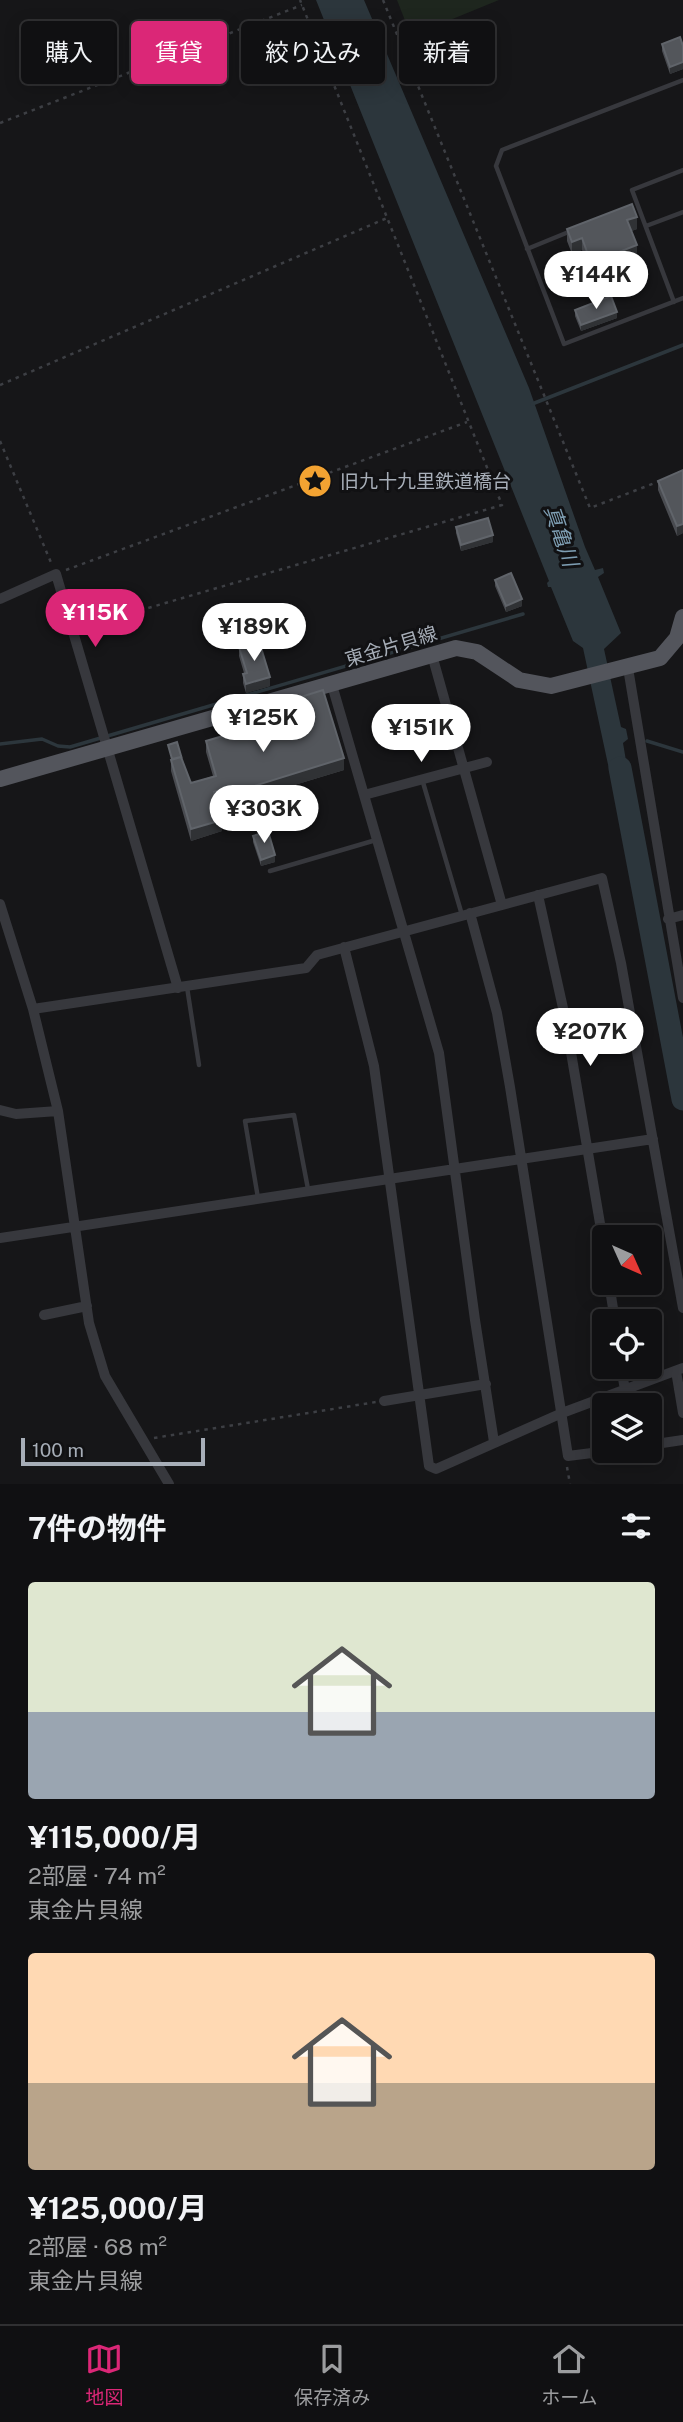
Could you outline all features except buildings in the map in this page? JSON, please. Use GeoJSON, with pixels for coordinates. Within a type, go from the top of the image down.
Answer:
{"type":"FeatureCollection","features":[{"type":"Feature","properties":{"kind":"main road","name":"東金片貝線"},"geometry":{"type":"LineString","coordinates":[[0,779],[105,740],[332,685],[456,648],[477,652],[519,680],[534,684],[551,686],[581,680],[660,658],[677,638],[683,617]]}},
{"type":"Feature","properties":{"kind":"street"},"geometry":{"type":"LineString","coordinates":[[0,599],[56,574],[183,987]]}},
{"type":"Feature","properties":{"kind":"street"},"geometry":{"type":"LineString","coordinates":[[432,655],[502,905]]}},
{"type":"Feature","properties":{"kind":"street"},"geometry":{"type":"LineString","coordinates":[[628,668],[683,998]]}},
{"type":"Feature","properties":{"kind":"street"},"geometry":{"type":"LineString","coordinates":[[332,685],[439,1053],[494,1442]]}},
{"type":"Feature","properties":{"kind":"street"},"geometry":{"type":"LineString","coordinates":[[364,795],[486,762]]}},
{"type":"Feature","properties":{"kind":"street"},"geometry":{"type":"LineString","coordinates":[[33,1009],[306,968],[317,955],[602,878],[621,963],[683,1308]]}},
{"type":"Feature","properties":{"kind":"street"},"geometry":{"type":"LineString","coordinates":[[538,895],[565,1017],[600,1225]]}},
{"type":"Feature","properties":{"kind":"street"},"geometry":{"type":"LineString","coordinates":[[0,904],[33,1009],[58,1111],[87,1306],[98,1356],[105,1376],[169,1484]]}},
{"type":"Feature","properties":{"kind":"street"},"geometry":{"type":"LineString","coordinates":[[466,914],[496,1013],[522,1158],[568,1456],[592,1453]]}},
{"type":"Feature","properties":{"kind":"street"},"geometry":{"type":"LineString","coordinates":[[668,919],[683,915]]}},
{"type":"Feature","properties":{"kind":"street"},"geometry":{"type":"LineString","coordinates":[[344,947],[374,1066],[429,1466],[436,1468],[562,1413],[680,1370],[683,1413]]}},
{"type":"Feature","properties":{"kind":"street"},"geometry":{"type":"LineString","coordinates":[[0,1110],[16,1114],[58,1111]]}},
{"type":"Feature","properties":{"kind":"street"},"geometry":{"type":"LineString","coordinates":[[0,1238],[653,1139]]}},
{"type":"Feature","properties":{"kind":"street"},"geometry":{"type":"LineString","coordinates":[[44,1315],[87,1306]]}},
{"type":"Feature","properties":{"kind":"street"},"geometry":{"type":"LineString","coordinates":[[623,1379],[625,1390]]}},
{"type":"Feature","properties":{"kind":"street"},"geometry":{"type":"LineString","coordinates":[[384,1401],[486,1384]]}},
{"type":"Feature","properties":{"kind":"street"},"geometry":{"type":"LineString","coordinates":[[662,1443],[683,1440]]}},
{"type":"Feature","properties":{"kind":"lane"},"geometry":{"type":"LineString","coordinates":[[683,80],[502,150],[496,166],[564,344],[683,298]]}},
{"type":"Feature","properties":{"kind":"lane"},"geometry":{"type":"LineString","coordinates":[[674,302],[632,190],[683,170]]}},
{"type":"Feature","properties":{"kind":"lane"},"geometry":{"type":"LineString","coordinates":[[625,210],[637,205]]}},
{"type":"Feature","properties":{"kind":"lane"},"geometry":{"type":"LineString","coordinates":[[646,226],[683,212]]}},
{"type":"Feature","properties":{"kind":"lane"},"geometry":{"type":"LineString","coordinates":[[527,248],[576,229]]}},
{"type":"Feature","properties":{"kind":"lane"},"geometry":{"type":"LineString","coordinates":[[422,779],[466,914]]}},
{"type":"Feature","properties":{"kind":"lane"},"geometry":{"type":"LineString","coordinates":[[270,871],[377,840]]}},
{"type":"Feature","properties":{"kind":"lane"},"geometry":{"type":"LineString","coordinates":[[183,987],[199,1065]]}},
{"type":"Feature","properties":{"kind":"lane"},"geometry":{"type":"LineString","coordinates":[[258,1198],[245,1121],[294,1115],[309,1190]]}},
{"type":"Feature","properties":{"kind":"path"},"geometry":{"type":"LineString","coordinates":[[74,630],[502,506],[300,0]]}},
{"type":"Feature","properties":{"kind":"path"},"geometry":{"type":"LineString","coordinates":[[383,0],[590,508],[660,481]]}},
{"type":"Feature","properties":{"kind":"path"},"geometry":{"type":"LineString","coordinates":[[0,123],[302,5]]}},
{"type":"Feature","properties":{"kind":"path"},"geometry":{"type":"LineString","coordinates":[[0,385],[387,218]]}},
{"type":"Feature","properties":{"kind":"path"},"geometry":{"type":"LineString","coordinates":[[0,441],[56,574],[467,422]]}},
{"type":"Feature","properties":{"kind":"path"},"geometry":{"type":"LineString","coordinates":[[144,1439],[384,1401]]}},
{"type":"Feature","properties":{"kind":"path"},"geometry":{"type":"LineString","coordinates":[[568,1456],[566,1462],[570,1484]]}},
{"type":"Feature","properties":{"kind":"shaded area"},"geometry":{"type":"Polygon","coordinates":[[[397,0],[499,0],[448,21],[405,21],[397,0]]]}},
{"type":"Feature","properties":{"kind":"water"},"geometry":{"type":"Polygon","coordinates":[[[316,0],[364,0],[373,21],[324,21],[316,0]]]}},
{"type":"Feature","properties":{"kind":"water"},"geometry":{"type":"Polygon","coordinates":[[[385,49],[529,388],[585,547],[595,570],[603,568],[604,573],[598,577],[621,633],[604,649],[621,727],[626,729],[628,739],[623,743],[632,796],[615,797],[583,648],[573,641],[551,587],[548,587],[549,581],[350,84],[385,84],[385,49]]]}},
{"type":"Feature","properties":{"kind":"waterway"},"geometry":{"type":"LineString","coordinates":[[532,404],[683,345]]}},
{"type":"Feature","properties":{"kind":"waterway"},"geometry":{"type":"LineString","coordinates":[[0,744],[42,739],[58,746],[70,747],[523,614]]}},
{"type":"Feature","properties":{"kind":"waterway"},"geometry":{"type":"LineString","coordinates":[[647,741],[683,752]]}},
{"type":"Feature","properties":{"kind":"waterway","name":"真亀川"},"geometry":{"type":"LineString","coordinates":[[620,768],[683,1099]]}},
{"type":"Feature","properties":{"kind":"place","name":"旧九十九里鉄道橋台"},"geometry":{"type":"Point","coordinates":[315,481]}}]}
